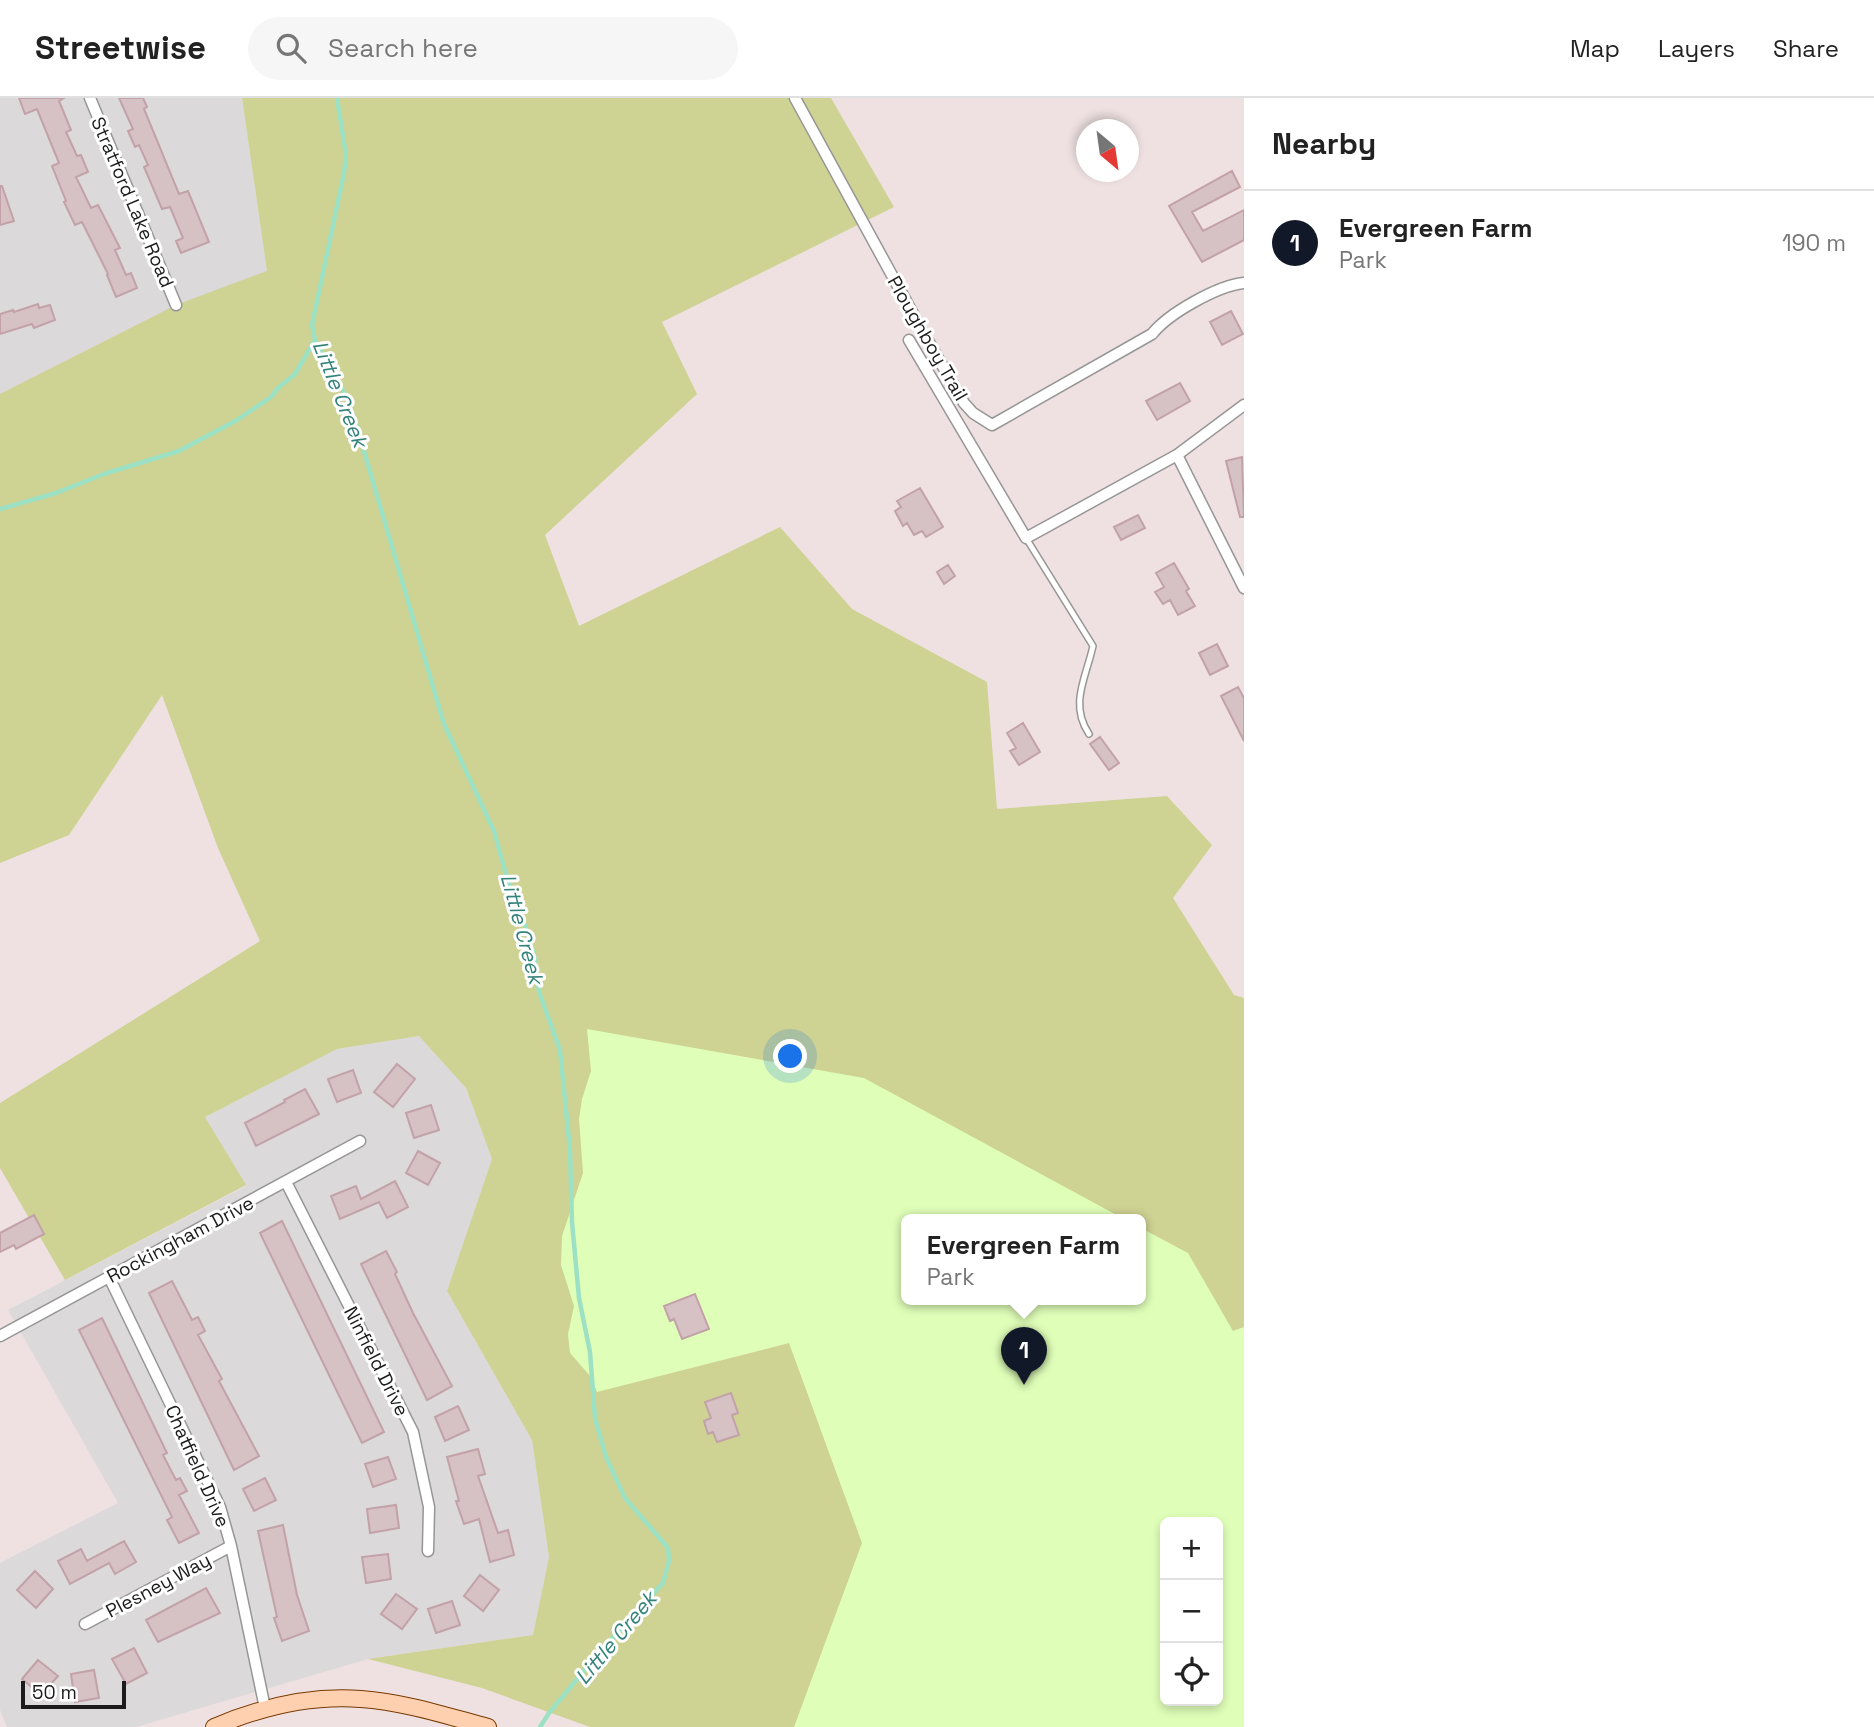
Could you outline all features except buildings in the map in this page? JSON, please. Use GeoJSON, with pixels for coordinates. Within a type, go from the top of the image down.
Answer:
{"type":"FeatureCollection","features":[{"type":"Feature","properties":{"kind":"main road"},"geometry":{"type":"LineString","coordinates":[[215,1727],[265,1708],[313,1700],[364,1699],[488,1727]]}},
{"type":"Feature","properties":{"kind":"street","name":"Stratford Lake Road"},"geometry":{"type":"LineString","coordinates":[[90,98],[176,305]]}},
{"type":"Feature","properties":{"kind":"street","name":"Ploughboy Trail"},"geometry":{"type":"LineString","coordinates":[[795,98],[964,403],[973,413],[992,425],[1152,334],[1161,322],[1230,285],[1244,283]]}},
{"type":"Feature","properties":{"kind":"street"},"geometry":{"type":"LineString","coordinates":[[909,340],[1026,538],[1177,455],[1244,405]]}},
{"type":"Feature","properties":{"kind":"street"},"geometry":{"type":"LineString","coordinates":[[1177,455],[1244,588]]}},
{"type":"Feature","properties":{"kind":"street","name":"Rockingham Drive"},"geometry":{"type":"LineString","coordinates":[[0,1336],[360,1141]]}},
{"type":"Feature","properties":{"kind":"street","name":"Ninfield Drive"},"geometry":{"type":"LineString","coordinates":[[286,1182],[413,1432],[429,1507],[428,1551]]}},
{"type":"Feature","properties":{"kind":"street","name":"Chatfield Drive"},"geometry":{"type":"LineString","coordinates":[[109,1276],[220,1507],[231,1546],[265,1708]]}},
{"type":"Feature","properties":{"kind":"street","name":"Plesney Way"},"geometry":{"type":"LineString","coordinates":[[85,1624],[231,1546]]}},
{"type":"Feature","properties":{"kind":"lane"},"geometry":{"type":"LineString","coordinates":[[1026,538],[1093,646],[1077,703],[1083,726],[1089,734]]}},
{"type":"Feature","properties":{"kind":"shaded area"},"geometry":{"type":"Polygon","coordinates":[[[0,98],[242,98],[267,271],[0,394],[0,98]]]}},
{"type":"Feature","properties":{"kind":"shaded area"},"geometry":{"type":"Polygon","coordinates":[[[419,1036],[466,1088],[492,1159],[447,1291],[532,1440],[549,1557],[533,1635],[368,1659],[136,1727],[7,1727],[0,1710],[0,1563],[118,1503],[8,1310],[246,1186],[205,1117],[337,1049],[419,1036]]]}},
{"type":"Feature","properties":{"kind":"green space"},"geometry":{"type":"Polygon","coordinates":[[[242,98],[831,98],[894,207],[662,322],[697,394],[545,535],[579,626],[780,527],[852,609],[987,682],[997,809],[1167,796],[1212,845],[1173,898],[1234,995],[1244,998],[1244,1727],[590,1727],[482,1688],[368,1659],[533,1635],[549,1557],[532,1440],[447,1291],[492,1159],[466,1088],[419,1036],[337,1049],[205,1117],[246,1185],[65,1280],[0,1168],[0,1103],[260,941],[218,848],[162,695],[69,835],[0,863],[0,394],[176,305],[267,271],[242,98]]]}},
{"type":"Feature","properties":{"kind":"green space"},"geometry":{"type":"Polygon","coordinates":[[[587,1029],[864,1078],[1115,1214],[901,1214],[901,1305],[1146,1305],[1146,1231],[1188,1253],[1233,1331],[1244,1327],[1244,1727],[794,1727],[862,1543],[789,1343],[597,1392],[591,1377],[570,1353],[568,1334],[574,1306],[561,1265],[562,1236],[583,1173],[579,1119],[591,1071],[587,1029]]]}},
{"type":"Feature","properties":{"kind":"waterway","name":"Little Creek"},"geometry":{"type":"LineString","coordinates":[[337,98],[346,155],[312,325],[315,340],[345,394],[356,424],[444,724],[494,831],[528,934],[535,959],[539,992],[560,1050],[570,1150],[572,1222],[579,1298],[590,1352],[595,1418],[606,1457],[625,1498],[668,1548],[669,1561],[663,1583],[598,1654],[540,1727]]}},
{"type":"Feature","properties":{"kind":"waterway"},"geometry":{"type":"LineString","coordinates":[[0,509],[179,451],[237,420],[271,397],[295,374],[315,340]]}},
{"type":"Feature","properties":{"kind":"place","name":"Evergreen Farm"},"geometry":{"type":"Point","coordinates":[1024,1385]}}]}
